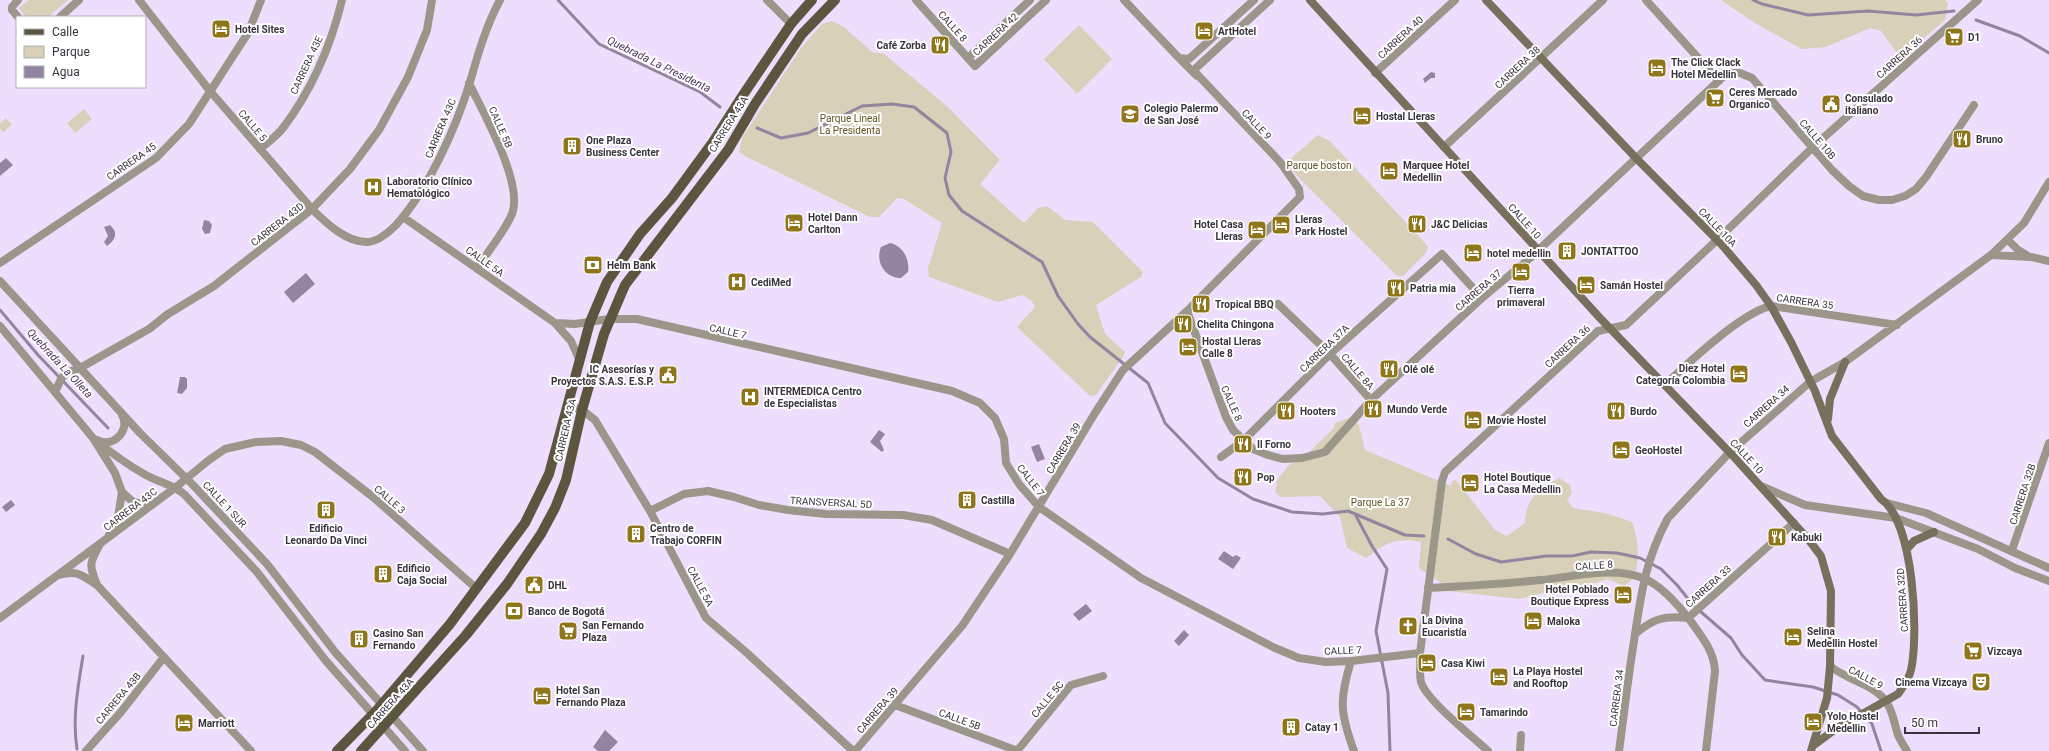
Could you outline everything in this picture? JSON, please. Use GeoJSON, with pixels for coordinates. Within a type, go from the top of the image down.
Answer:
{"type":"FeatureCollection","features":[{"type":"Feature","properties":{"kind":"main road","name":"CARRERA 43A"},"geometry":{"type":"LineString","coordinates":[[337,751],[382,704],[450,624],[515,538],[535,505],[549,474],[590,322],[605,287],[620,261],[640,234],[672,198],[713,142],[791,24],[812,0]]}},
{"type":"Feature","properties":{"kind":"main road","name":"CARRERA 43A"},"geometry":{"type":"LineString","coordinates":[[361,751],[394,717],[491,604],[541,534],[555,508],[566,480],[582,410],[609,319],[633,273],[728,150],[755,104],[802,34],[835,0]]}},
{"type":"Feature","properties":{"kind":"main road","name":"CALLE 10"},"geometry":{"type":"LineString","coordinates":[[1310,0],[1538,250],[1665,386],[1730,452],[1794,524]]}},
{"type":"Feature","properties":{"kind":"main road","name":"CALLE 10A"},"geometry":{"type":"LineString","coordinates":[[1486,0],[1636,158],[1717,240],[1756,285],[1771,306],[1810,382],[1840,448],[1881,499],[1887,503]]}},
{"type":"Feature","properties":{"kind":"main road"},"geometry":{"type":"LineString","coordinates":[[1828,424],[1830,399],[1845,362]]}},
{"type":"Feature","properties":{"kind":"main road","name":"CARRERA 32D"},"geometry":{"type":"LineString","coordinates":[[1813,748],[1837,728],[1860,717],[1869,710],[1898,694],[1910,671],[1913,655],[1914,613],[1907,549],[1896,518],[1887,503]]}},
{"type":"Feature","properties":{"kind":"main road","name":"CARRERA 32D"},"geometry":{"type":"LineString","coordinates":[[1794,524],[1821,556],[1831,591],[1832,609],[1829,686],[1827,698],[1816,731],[1813,748]]}},
{"type":"Feature","properties":{"kind":"main road"},"geometry":{"type":"LineString","coordinates":[[1907,549],[1914,541],[1934,532]]}},
{"type":"Feature","properties":{"kind":"street"},"geometry":{"type":"LineString","coordinates":[[17,16],[12,10],[12,7],[18,0]]}},
{"type":"Feature","properties":{"kind":"street"},"geometry":{"type":"LineString","coordinates":[[61,16],[79,0]]}},
{"type":"Feature","properties":{"kind":"street","name":"CALLE 5"},"geometry":{"type":"LineString","coordinates":[[139,0],[210,91],[312,210],[326,224],[341,233],[356,240],[368,242]]}},
{"type":"Feature","properties":{"kind":"street","name":"CARRERA 45"},"geometry":{"type":"LineString","coordinates":[[0,263],[156,158],[189,124],[248,33],[261,0]]}},
{"type":"Feature","properties":{"kind":"street","name":"CARRERA 43E"},"geometry":{"type":"LineString","coordinates":[[260,149],[282,129],[304,96],[321,62],[338,18],[342,0]]}},
{"type":"Feature","properties":{"kind":"street","name":"CARRERA 43D"},"geometry":{"type":"LineString","coordinates":[[55,392],[61,379],[72,370],[80,368],[148,329],[168,314],[214,286],[312,210],[350,169],[379,130],[408,77],[427,30],[432,0]]}},
{"type":"Feature","properties":{"kind":"street","name":"CARRERA 43C"},"geometry":{"type":"LineString","coordinates":[[368,242],[381,238],[403,217],[426,183],[456,120],[470,83],[480,44],[500,0]]}},
{"type":"Feature","properties":{"kind":"street"},"geometry":{"type":"LineString","coordinates":[[767,0],[791,24]]}},
{"type":"Feature","properties":{"kind":"street","name":"CALLE 8"},"geometry":{"type":"LineString","coordinates":[[916,0],[975,66]]}},
{"type":"Feature","properties":{"kind":"street","name":"CARRERA 42"},"geometry":{"type":"LineString","coordinates":[[968,58],[1030,0]]}},
{"type":"Feature","properties":{"kind":"street","name":"CARRERA 42"},"geometry":{"type":"LineString","coordinates":[[975,66],[1046,0]]}},
{"type":"Feature","properties":{"kind":"street"},"geometry":{"type":"LineString","coordinates":[[1124,0],[1179,58],[1189,59],[1254,0]]}},
{"type":"Feature","properties":{"kind":"street"},"geometry":{"type":"LineString","coordinates":[[1198,77],[1195,72],[1196,68],[1270,0]]}},
{"type":"Feature","properties":{"kind":"street","name":"CARRERA 40"},"geometry":{"type":"LineString","coordinates":[[1376,72],[1455,0]]}},
{"type":"Feature","properties":{"kind":"street","name":"CARRERA 38"},"geometry":{"type":"LineString","coordinates":[[1444,148],[1603,0]]}},
{"type":"Feature","properties":{"kind":"street"},"geometry":{"type":"LineString","coordinates":[[1646,0],[1719,81]]}},
{"type":"Feature","properties":{"kind":"street","name":"CARRERA 36"},"geometry":{"type":"LineString","coordinates":[[1488,751],[1443,710],[1426,692],[1421,682],[1420,653],[1442,481],[1445,472],[1598,331],[1626,325],[1812,148],[1977,0]]}},
{"type":"Feature","properties":{"kind":"street","name":"CALLE 9"},"geometry":{"type":"LineString","coordinates":[[1179,58],[1280,162],[1299,189],[1300,197]]}},
{"type":"Feature","properties":{"kind":"street","name":"CARRERA 37"},"geometry":{"type":"LineString","coordinates":[[1325,452],[1371,400],[1482,298],[1538,250],[1727,73],[1740,73]]}},
{"type":"Feature","properties":{"kind":"street","name":"CALLE 10B"},"geometry":{"type":"LineString","coordinates":[[1740,73],[1752,78],[1832,170],[1863,196],[1879,200],[1892,200],[1911,192],[1926,177],[1974,105]]}},
{"type":"Feature","properties":{"kind":"street","name":"CALLE 5B"},"geometry":{"type":"LineString","coordinates":[[470,83],[512,180],[515,193],[512,215],[478,268]]}},
{"type":"Feature","properties":{"kind":"street","name":"CARRERA 34"},"geometry":{"type":"LineString","coordinates":[[1620,751],[1635,634],[1644,578],[1651,555],[1668,518],[1730,452],[1810,382],[1845,362],[1991,255],[2024,223],[2049,182]]}},
{"type":"Feature","properties":{"kind":"street","name":"CARRERA 39"},"geometry":{"type":"LineString","coordinates":[[854,751],[962,626],[1010,554],[1095,413],[1125,368],[1187,311],[1300,197]]}},
{"type":"Feature","properties":{"kind":"street","name":"CALLE 5A"},"geometry":{"type":"LineString","coordinates":[[403,217],[555,323],[571,341],[579,359]]}},
{"type":"Feature","properties":{"kind":"street"},"geometry":{"type":"LineString","coordinates":[[2008,240],[2017,249],[2031,257]]}},
{"type":"Feature","properties":{"kind":"street","name":"CARRERA 37A"},"geometry":{"type":"LineString","coordinates":[[1221,457],[1244,440],[1330,354],[1442,254],[1482,298]]}},
{"type":"Feature","properties":{"kind":"street"},"geometry":{"type":"LineString","coordinates":[[1991,255],[2031,257],[2049,261]]}},
{"type":"Feature","properties":{"kind":"street","name":"CALLE 1 SUR"},"geometry":{"type":"LineString","coordinates":[[0,281],[140,433],[267,564],[335,652],[423,751]]}},
{"type":"Feature","properties":{"kind":"street","name":"CALLE 8A"},"geometry":{"type":"LineString","coordinates":[[1278,304],[1330,354],[1371,400]]}},
{"type":"Feature","properties":{"kind":"street","name":"CARRERA 35"},"geometry":{"type":"LineString","coordinates":[[1665,386],[1737,323],[1760,308],[1771,306],[1897,325]]}},
{"type":"Feature","properties":{"kind":"street","name":"CALLE 8"},"geometry":{"type":"LineString","coordinates":[[1187,311],[1226,417],[1233,430],[1253,449],[1283,459],[1308,458],[1325,452]]}},
{"type":"Feature","properties":{"kind":"street","name":"CALLE 7"},"geometry":{"type":"LineString","coordinates":[[590,322],[609,319],[637,319],[734,343],[897,377],[952,391],[980,403],[996,418],[1004,439],[1006,463],[1019,484],[1039,507],[1141,578],[1275,648],[1299,658],[1326,662],[1351,661],[1420,653]]}},
{"type":"Feature","properties":{"kind":"street"},"geometry":{"type":"LineString","coordinates":[[555,323],[575,324],[590,322]]}},
{"type":"Feature","properties":{"kind":"street"},"geometry":{"type":"LineString","coordinates":[[0,326],[93,438],[115,473],[122,492],[132,502],[139,504],[153,504]]}},
{"type":"Feature","properties":{"kind":"street","name":"CALLE 5A"},"geometry":{"type":"LineString","coordinates":[[567,406],[582,410],[595,420],[650,511],[706,618],[747,653],[854,751]]}},
{"type":"Feature","properties":{"kind":"street"},"geometry":{"type":"LineString","coordinates":[[93,438],[100,442],[109,443],[116,440],[122,434],[124,422],[119,410]]}},
{"type":"Feature","properties":{"kind":"street"},"geometry":{"type":"LineString","coordinates":[[93,438],[124,462],[146,475],[176,487],[257,572],[326,661],[406,751]]}},
{"type":"Feature","properties":{"kind":"street","name":"CARRERA 43C"},"geometry":{"type":"LineString","coordinates":[[0,618],[176,487],[209,460],[226,449],[256,442],[281,441]]}},
{"type":"Feature","properties":{"kind":"street","name":"CALLE 3"},"geometry":{"type":"LineString","coordinates":[[281,441],[301,445],[329,461],[373,497],[477,589]]}},
{"type":"Feature","properties":{"kind":"street","name":"CARRERA 32B"},"geometry":{"type":"LineString","coordinates":[[2012,550],[2049,443]]}},
{"type":"Feature","properties":{"kind":"street","name":"CALLE 10"},"geometry":{"type":"LineString","coordinates":[[1761,486],[1805,505],[1896,518],[1978,549],[2015,568],[2049,581]]}},
{"type":"Feature","properties":{"kind":"street","name":"TRANSVERSAL 5D"},"geometry":{"type":"LineString","coordinates":[[650,511],[684,494],[708,491],[759,505],[788,510],[826,514],[903,515],[925,519],[1010,554]]}},
{"type":"Feature","properties":{"kind":"street"},"geometry":{"type":"LineString","coordinates":[[97,585],[90,566],[92,558],[118,517],[122,492]]}},
{"type":"Feature","properties":{"kind":"street"},"geometry":{"type":"LineString","coordinates":[[1887,503],[1926,513],[2012,550],[2049,568]]}},
{"type":"Feature","properties":{"kind":"street","name":"CARRERA 33"},"geometry":{"type":"LineString","coordinates":[[1706,751],[1715,659],[1704,639],[1688,618],[1794,524]]}},
{"type":"Feature","properties":{"kind":"street"},"geometry":{"type":"LineString","coordinates":[[1978,549],[1990,552],[2012,550]]}},
{"type":"Feature","properties":{"kind":"street"},"geometry":{"type":"LineString","coordinates":[[59,575],[72,572],[79,573],[97,585],[251,751]]}},
{"type":"Feature","properties":{"kind":"street","name":"CALLE 8"},"geometry":{"type":"LineString","coordinates":[[1428,588],[1540,580],[1607,573],[1626,574],[1644,578],[1655,585],[1688,618]]}},
{"type":"Feature","properties":{"kind":"street"},"geometry":{"type":"LineString","coordinates":[[1635,634],[1653,620],[1676,616],[1688,618]]}},
{"type":"Feature","properties":{"kind":"street","name":"CARRERA 43B"},"geometry":{"type":"LineString","coordinates":[[86,751],[121,712],[164,656]]}},
{"type":"Feature","properties":{"kind":"street"},"geometry":{"type":"LineString","coordinates":[[1351,661],[1342,700],[1342,715],[1346,731],[1354,751]]}},
{"type":"Feature","properties":{"kind":"street","name":"CALLE 9"},"geometry":{"type":"LineString","coordinates":[[1830,666],[1849,680],[1878,693],[1886,701],[1894,718],[1898,736],[1907,751]]}},
{"type":"Feature","properties":{"kind":"street","name":"CALLE 5C"},"geometry":{"type":"LineString","coordinates":[[1017,751],[1071,685],[1103,676]]}},
{"type":"Feature","properties":{"kind":"street","name":"CALLE 5B"},"geometry":{"type":"LineString","coordinates":[[895,705],[1017,751]]}},
{"type":"Feature","properties":{"kind":"street"},"geometry":{"type":"LineString","coordinates":[[1520,751],[1521,735]]}},
{"type":"Feature","properties":{"kind":"green space"},"geometry":{"type":"Polygon","coordinates":[[[29,0],[68,0],[49,16],[25,16],[19,8],[29,0]]]}},
{"type":"Feature","properties":{"kind":"green space"},"geometry":{"type":"Polygon","coordinates":[[[1721,0],[1945,0],[1948,3],[1945,20],[1904,55],[1897,53],[1881,31],[1870,28],[1826,47],[1802,49],[1758,25],[1721,0]]]}},
{"type":"Feature","properties":{"kind":"green space","name":"Parque Lineal La Presidenta"},"geometry":{"type":"Polygon","coordinates":[[[832,21],[844,27],[872,52],[884,54],[948,107],[1000,160],[980,184],[1024,223],[1038,208],[1047,206],[1065,220],[1093,222],[1143,272],[1141,277],[1096,305],[1105,334],[1125,352],[1096,395],[1090,396],[1017,327],[1035,307],[1031,300],[1022,295],[998,302],[929,277],[928,268],[942,223],[904,199],[897,198],[879,217],[870,217],[739,152],[742,138],[801,48],[822,24],[832,21]]]}},
{"type":"Feature","properties":{"kind":"green space"},"geometry":{"type":"Polygon","coordinates":[[[1079,25],[1112,59],[1077,94],[1044,59],[1079,25]]]}},
{"type":"Feature","properties":{"kind":"green space"},"geometry":{"type":"Polygon","coordinates":[[[84,109],[92,119],[75,133],[67,123],[84,109]]]}},
{"type":"Feature","properties":{"kind":"green space"},"geometry":{"type":"Polygon","coordinates":[[[6,118],[12,125],[3,132],[0,128],[0,123],[6,118]]]}},
{"type":"Feature","properties":{"kind":"green space","name":"Parque boston"},"geometry":{"type":"Polygon","coordinates":[[[1318,135],[1330,141],[1426,244],[1428,248],[1425,254],[1403,276],[1397,276],[1289,168],[1288,165],[1290,159],[1318,135]]]}},
{"type":"Feature","properties":{"kind":"green space","name":"Parque La 37"},"geometry":{"type":"Polygon","coordinates":[[[1349,418],[1359,425],[1365,450],[1451,486],[1452,481],[1456,480],[1495,530],[1507,536],[1525,523],[1530,501],[1534,496],[1545,486],[1559,478],[1570,485],[1572,493],[1567,500],[1573,508],[1605,513],[1632,522],[1638,547],[1637,566],[1634,575],[1624,586],[1608,579],[1588,585],[1580,590],[1555,590],[1520,599],[1448,591],[1438,580],[1419,568],[1421,542],[1404,540],[1391,542],[1379,548],[1366,558],[1347,548],[1340,517],[1320,496],[1281,497],[1275,492],[1277,480],[1289,465],[1302,459],[1333,429],[1335,423],[1349,418]]]}},
{"type":"Feature","properties":{"kind":"water"},"geometry":{"type":"Polygon","coordinates":[[[1431,72],[1435,73],[1435,78],[1431,78],[1425,83],[1423,79],[1431,72]]]}},
{"type":"Feature","properties":{"kind":"water"},"geometry":{"type":"Polygon","coordinates":[[[6,158],[13,165],[0,176],[0,163],[6,158]]]}},
{"type":"Feature","properties":{"kind":"water"},"geometry":{"type":"Polygon","coordinates":[[[204,220],[209,221],[212,225],[210,233],[205,234],[202,229],[204,220]]]}},
{"type":"Feature","properties":{"kind":"water"},"geometry":{"type":"Polygon","coordinates":[[[110,225],[113,228],[115,236],[107,246],[104,242],[108,236],[104,227],[110,225]]]}},
{"type":"Feature","properties":{"kind":"water"},"geometry":{"type":"Polygon","coordinates":[[[890,243],[899,247],[907,258],[908,272],[901,278],[890,275],[880,263],[879,253],[881,247],[890,243]]]}},
{"type":"Feature","properties":{"kind":"water"},"geometry":{"type":"Polygon","coordinates":[[[306,273],[315,284],[293,303],[284,292],[306,273]]]}},
{"type":"Feature","properties":{"kind":"water"},"geometry":{"type":"Polygon","coordinates":[[[180,377],[185,377],[187,379],[187,388],[182,394],[177,393],[180,377]]]}},
{"type":"Feature","properties":{"kind":"water"},"geometry":{"type":"Polygon","coordinates":[[[879,430],[885,434],[880,441],[884,450],[882,452],[870,442],[879,430]]]}},
{"type":"Feature","properties":{"kind":"water"},"geometry":{"type":"Polygon","coordinates":[[[1039,444],[1045,459],[1037,462],[1031,447],[1039,444]]]}},
{"type":"Feature","properties":{"kind":"water"},"geometry":{"type":"Polygon","coordinates":[[[11,500],[15,505],[6,512],[2,507],[11,500]]]}},
{"type":"Feature","properties":{"kind":"water"},"geometry":{"type":"Polygon","coordinates":[[[1224,551],[1233,557],[1236,555],[1241,558],[1233,569],[1218,559],[1224,551]]]}},
{"type":"Feature","properties":{"kind":"water"},"geometry":{"type":"Polygon","coordinates":[[[1086,604],[1092,611],[1079,621],[1073,614],[1086,604]]]}},
{"type":"Feature","properties":{"kind":"water"},"geometry":{"type":"Polygon","coordinates":[[[1184,630],[1189,635],[1179,646],[1174,641],[1184,630]]]}},
{"type":"Feature","properties":{"kind":"water"},"geometry":{"type":"Polygon","coordinates":[[[605,730],[618,742],[609,751],[598,751],[593,747],[605,730]]]}},
{"type":"Feature","properties":{"kind":"waterway","name":"Quebrada La Presidenta"},"geometry":{"type":"LineString","coordinates":[[558,0],[599,44],[700,92],[720,107]]}},
{"type":"Feature","properties":{"kind":"waterway"},"geometry":{"type":"LineString","coordinates":[[1753,0],[1762,4],[1808,15],[1868,11],[1916,15],[1954,11]]}},
{"type":"Feature","properties":{"kind":"waterway"},"geometry":{"type":"LineString","coordinates":[[1976,20],[2020,36],[2049,53]]}},
{"type":"Feature","properties":{"kind":"waterway","name":"Quebrada La Presidenta"},"geometry":{"type":"LineString","coordinates":[[757,128],[781,138],[808,133],[862,106],[892,104],[914,107],[947,133],[951,152],[945,178],[949,195],[962,211],[1042,262],[1058,296],[1078,324],[1090,337],[1148,383],[1165,423],[1218,478],[1253,499],[1292,512],[1323,514],[1348,511],[1405,535],[1424,536]]}},
{"type":"Feature","properties":{"kind":"waterway","name":"Quebrada La Olleta"},"geometry":{"type":"LineString","coordinates":[[0,310],[38,355],[108,428]]}},
{"type":"Feature","properties":{"kind":"waterway"},"geometry":{"type":"LineString","coordinates":[[1356,516],[1372,546],[1387,569],[1376,631],[1388,693],[1390,751]]}},
{"type":"Feature","properties":{"kind":"waterway","name":"Quebrada La Presidenta"},"geometry":{"type":"LineString","coordinates":[[1448,539],[1476,554],[1501,562],[1546,556],[1572,556],[1591,552],[1617,553],[1640,558],[1661,569],[1677,585],[1693,605],[1731,638],[1742,655],[1765,680],[1813,687],[1838,695],[1857,707],[1872,724],[1881,751]]}},
{"type":"Feature","properties":{"kind":"waterway","name":"Quebrada La Olleta"},"geometry":{"type":"LineString","coordinates":[[77,749],[75,714],[83,656]]}},
{"type":"Feature","properties":{"kind":"place","name":"Hotel Sites"},"geometry":{"type":"Point","coordinates":[221,29]}},
{"type":"Feature","properties":{"kind":"place","name":"ArtHotel"},"geometry":{"type":"Point","coordinates":[1204,31]}},
{"type":"Feature","properties":{"kind":"place","name":"D1"},"geometry":{"type":"Point","coordinates":[1954,37]}},
{"type":"Feature","properties":{"kind":"place","name":"Café Zorba"},"geometry":{"type":"Point","coordinates":[940,45]}},
{"type":"Feature","properties":{"kind":"place","name":"The Click Clack Hotel Medellin"},"geometry":{"type":"Point","coordinates":[1657,68]}},
{"type":"Feature","properties":{"kind":"place","name":"Ceres Mercado Organico"},"geometry":{"type":"Point","coordinates":[1715,98]}},
{"type":"Feature","properties":{"kind":"place","name":"Consulado italiano"},"geometry":{"type":"Point","coordinates":[1831,104]}},
{"type":"Feature","properties":{"kind":"place","name":"Colegio Palermo de San José"},"geometry":{"type":"Point","coordinates":[1130,114]}},
{"type":"Feature","properties":{"kind":"place","name":"Hostal Lleras"},"geometry":{"type":"Point","coordinates":[1362,116]}},
{"type":"Feature","properties":{"kind":"place","name":"Bruno"},"geometry":{"type":"Point","coordinates":[1962,139]}},
{"type":"Feature","properties":{"kind":"place","name":"One Plaza Business Center"},"geometry":{"type":"Point","coordinates":[572,146]}},
{"type":"Feature","properties":{"kind":"place","name":"Marquee Hotel Medellin"},"geometry":{"type":"Point","coordinates":[1389,171]}},
{"type":"Feature","properties":{"kind":"place","name":"Laboratorio Clínico Hematológico"},"geometry":{"type":"Point","coordinates":[373,187]}},
{"type":"Feature","properties":{"kind":"place","name":"Hotel Dann Carlton"},"geometry":{"type":"Point","coordinates":[794,223]}},
{"type":"Feature","properties":{"kind":"place","name":"J&C Delicias"},"geometry":{"type":"Point","coordinates":[1417,224]}},
{"type":"Feature","properties":{"kind":"place","name":"Lleras Park Hostel"},"geometry":{"type":"Point","coordinates":[1281,225]}},
{"type":"Feature","properties":{"kind":"place","name":"Hotel Casa Lleras"},"geometry":{"type":"Point","coordinates":[1257,230]}},
{"type":"Feature","properties":{"kind":"place","name":"JONTATTOO"},"geometry":{"type":"Point","coordinates":[1567,251]}},
{"type":"Feature","properties":{"kind":"place","name":"hotel medellin"},"geometry":{"type":"Point","coordinates":[1473,253]}},
{"type":"Feature","properties":{"kind":"place","name":"Helm Bank"},"geometry":{"type":"Point","coordinates":[593,265]}},
{"type":"Feature","properties":{"kind":"place","name":"Tierra primaveral"},"geometry":{"type":"Point","coordinates":[1521,272]}},
{"type":"Feature","properties":{"kind":"place","name":"CediMed"},"geometry":{"type":"Point","coordinates":[737,282]}},
{"type":"Feature","properties":{"kind":"place","name":"Samán Hostel"},"geometry":{"type":"Point","coordinates":[1586,285]}},
{"type":"Feature","properties":{"kind":"place","name":"Patria mia"},"geometry":{"type":"Point","coordinates":[1396,288]}},
{"type":"Feature","properties":{"kind":"place","name":"Tropical BBQ"},"geometry":{"type":"Point","coordinates":[1201,304]}},
{"type":"Feature","properties":{"kind":"place","name":"Chelita Chingona"},"geometry":{"type":"Point","coordinates":[1183,324]}},
{"type":"Feature","properties":{"kind":"place","name":"Hostal Lleras Calle 8"},"geometry":{"type":"Point","coordinates":[1188,347]}},
{"type":"Feature","properties":{"kind":"place","name":"Olé olé"},"geometry":{"type":"Point","coordinates":[1389,369]}},
{"type":"Feature","properties":{"kind":"place","name":"Diez Hotel Categoría Colombia"},"geometry":{"type":"Point","coordinates":[1739,374]}},
{"type":"Feature","properties":{"kind":"place","name":"IC Asesorías y Proyectos S.A.S. E.S.P."},"geometry":{"type":"Point","coordinates":[668,375]}},
{"type":"Feature","properties":{"kind":"place","name":"INTERMEDICA Centro de Especialistas"},"geometry":{"type":"Point","coordinates":[750,397]}},
{"type":"Feature","properties":{"kind":"place","name":"Mundo Verde"},"geometry":{"type":"Point","coordinates":[1373,409]}},
{"type":"Feature","properties":{"kind":"place","name":"Hooters"},"geometry":{"type":"Point","coordinates":[1286,411]}},
{"type":"Feature","properties":{"kind":"place","name":"Burdo"},"geometry":{"type":"Point","coordinates":[1616,411]}},
{"type":"Feature","properties":{"kind":"place","name":"Movie Hostel"},"geometry":{"type":"Point","coordinates":[1473,420]}},
{"type":"Feature","properties":{"kind":"place","name":"Il Forno"},"geometry":{"type":"Point","coordinates":[1243,444]}},
{"type":"Feature","properties":{"kind":"place","name":"GeoHostel"},"geometry":{"type":"Point","coordinates":[1621,450]}},
{"type":"Feature","properties":{"kind":"place","name":"Pop"},"geometry":{"type":"Point","coordinates":[1243,477]}},
{"type":"Feature","properties":{"kind":"place","name":"Hotel Boutique La Casa Medellin"},"geometry":{"type":"Point","coordinates":[1470,483]}},
{"type":"Feature","properties":{"kind":"place","name":"Castilla"},"geometry":{"type":"Point","coordinates":[967,500]}},
{"type":"Feature","properties":{"kind":"place","name":"Edificio Leonardo Da Vinci"},"geometry":{"type":"Point","coordinates":[326,510]}},
{"type":"Feature","properties":{"kind":"place","name":"Centro de Trabajo CORFIN"},"geometry":{"type":"Point","coordinates":[636,534]}},
{"type":"Feature","properties":{"kind":"place","name":"Kabuki"},"geometry":{"type":"Point","coordinates":[1777,537]}},
{"type":"Feature","properties":{"kind":"place","name":"Edificio Caja Social"},"geometry":{"type":"Point","coordinates":[383,574]}},
{"type":"Feature","properties":{"kind":"place","name":"DHL"},"geometry":{"type":"Point","coordinates":[534,585]}},
{"type":"Feature","properties":{"kind":"place","name":"Hotel Poblado Boutique Express"},"geometry":{"type":"Point","coordinates":[1623,595]}},
{"type":"Feature","properties":{"kind":"place","name":"Banco de Bogotá"},"geometry":{"type":"Point","coordinates":[514,611]}},
{"type":"Feature","properties":{"kind":"place","name":"Maloka"},"geometry":{"type":"Point","coordinates":[1533,621]}},
{"type":"Feature","properties":{"kind":"place","name":"La Divina Eucaristía"},"geometry":{"type":"Point","coordinates":[1408,626]}},
{"type":"Feature","properties":{"kind":"place","name":"San Fernando Plaza"},"geometry":{"type":"Point","coordinates":[568,631]}},
{"type":"Feature","properties":{"kind":"place","name":"Selina Medellin Hostel"},"geometry":{"type":"Point","coordinates":[1793,637]}},
{"type":"Feature","properties":{"kind":"place","name":"Casino San Fernando"},"geometry":{"type":"Point","coordinates":[359,639]}},
{"type":"Feature","properties":{"kind":"place","name":"Vizcaya"},"geometry":{"type":"Point","coordinates":[1973,651]}},
{"type":"Feature","properties":{"kind":"place","name":"Casa Kiwi"},"geometry":{"type":"Point","coordinates":[1427,663]}},
{"type":"Feature","properties":{"kind":"place","name":"La Playa Hostel and Rooftop"},"geometry":{"type":"Point","coordinates":[1499,677]}},
{"type":"Feature","properties":{"kind":"place","name":"Cinema Vizcaya"},"geometry":{"type":"Point","coordinates":[1981,682]}},
{"type":"Feature","properties":{"kind":"place","name":"Hotel San Fernando Plaza"},"geometry":{"type":"Point","coordinates":[542,696]}},
{"type":"Feature","properties":{"kind":"place","name":"Tamarindo"},"geometry":{"type":"Point","coordinates":[1466,712]}},
{"type":"Feature","properties":{"kind":"place","name":"Yolo Hostel Medellin"},"geometry":{"type":"Point","coordinates":[1813,722]}},
{"type":"Feature","properties":{"kind":"place","name":"Marriott"},"geometry":{"type":"Point","coordinates":[184,723]}},
{"type":"Feature","properties":{"kind":"place","name":"Catay 1"},"geometry":{"type":"Point","coordinates":[1291,727]}}]}
